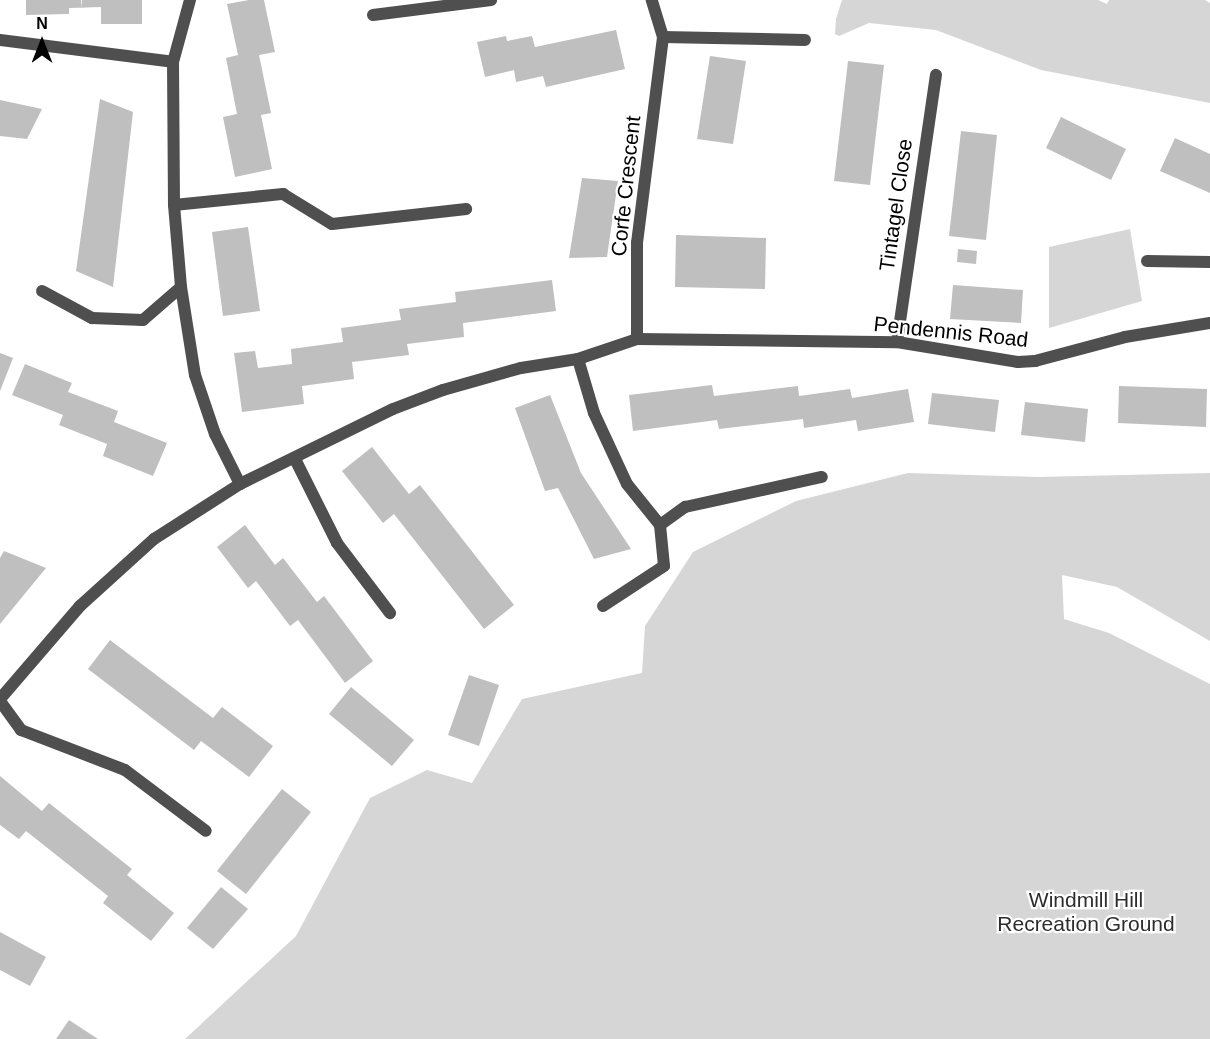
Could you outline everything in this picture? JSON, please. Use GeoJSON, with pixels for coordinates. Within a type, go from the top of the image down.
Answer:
{"type":"FeatureCollection","features":[{"type":"Feature","properties":{"kind":"street"},"geometry":{"type":"LineString","coordinates":[[190,0],[173,62],[174,205],[181,287],[195,375],[215,434],[240,484]]}},
{"type":"Feature","properties":{"kind":"street"},"geometry":{"type":"LineString","coordinates":[[373,15],[491,0]]}},
{"type":"Feature","properties":{"kind":"street","name":"Corfe Crescent"},"geometry":{"type":"LineString","coordinates":[[637,339],[637,243],[663,37],[652,0]]}},
{"type":"Feature","properties":{"kind":"street"},"geometry":{"type":"LineString","coordinates":[[663,37],[806,40]]}},
{"type":"Feature","properties":{"kind":"street"},"geometry":{"type":"LineString","coordinates":[[0,40],[173,62]]}},
{"type":"Feature","properties":{"kind":"street","name":"Tintagel Close"},"geometry":{"type":"LineString","coordinates":[[897,342],[936,75]]}},
{"type":"Feature","properties":{"kind":"street"},"geometry":{"type":"LineString","coordinates":[[174,205],[283,194],[332,224],[466,209]]}},
{"type":"Feature","properties":{"kind":"street"},"geometry":{"type":"LineString","coordinates":[[1147,261],[1210,262]]}},
{"type":"Feature","properties":{"kind":"street"},"geometry":{"type":"LineString","coordinates":[[42,291],[92,318],[143,320],[181,287]]}},
{"type":"Feature","properties":{"kind":"street","name":"Pendennis Road"},"geometry":{"type":"LineString","coordinates":[[207,831],[125,770],[21,730],[0,700],[88,598],[154,539],[240,484],[393,409],[443,390],[520,368],[578,359],[637,339],[897,342],[1018,362],[1035,361],[1125,337],[1210,323]]}},
{"type":"Feature","properties":{"kind":"street"},"geometry":{"type":"LineString","coordinates":[[578,359],[594,413],[627,484],[660,525],[664,566],[603,606]]}},
{"type":"Feature","properties":{"kind":"street"},"geometry":{"type":"LineString","coordinates":[[295,459],[338,543],[390,613]]}},
{"type":"Feature","properties":{"kind":"street"},"geometry":{"type":"LineString","coordinates":[[660,525],[685,507],[822,477]]}},
{"type":"Feature","properties":{"kind":"green space"},"geometry":{"type":"Polygon","coordinates":[[[842,0],[1098,0],[1107,4],[1109,0],[1205,0],[1210,3],[1210,103],[1041,70],[936,30],[869,23],[839,36],[835,34],[836,19],[842,0]]]}},
{"type":"Feature","properties":{"kind":"green space"},"geometry":{"type":"Polygon","coordinates":[[[1130,229],[1142,301],[1049,328],[1049,247],[1130,229]]]}},
{"type":"Feature","properties":{"kind":"green space","name":"Windmill Hill Recreation Ground"},"geometry":{"type":"Polygon","coordinates":[[[908,473],[1038,477],[1210,473],[1210,641],[1117,587],[1062,575],[1064,619],[1109,633],[1210,684],[1210,1039],[185,1039],[296,936],[370,798],[427,770],[472,783],[522,699],[642,673],[645,626],[693,552],[796,501],[908,473]]]}},
{"type":"Feature","properties":{"kind":"building"},"geometry":{"type":"Polygon","coordinates":[[[26,0],[81,0],[81,8],[69,8],[69,14],[26,15],[26,0]]]}},
{"type":"Feature","properties":{"kind":"building"},"geometry":{"type":"Polygon","coordinates":[[[82,0],[142,0],[142,24],[101,24],[101,7],[81,8],[82,0]]]}},
{"type":"Feature","properties":{"kind":"building"},"geometry":{"type":"Polygon","coordinates":[[[264,0],[275,52],[259,55],[271,113],[261,115],[272,169],[235,177],[223,117],[237,114],[226,58],[238,55],[227,4],[264,0]]]}},
{"type":"Feature","properties":{"kind":"building"},"geometry":{"type":"Polygon","coordinates":[[[616,30],[625,69],[546,87],[543,76],[516,82],[514,70],[485,77],[477,42],[506,36],[507,41],[532,36],[535,47],[616,30]]]}},
{"type":"Feature","properties":{"kind":"building"},"geometry":{"type":"Polygon","coordinates":[[[710,56],[746,61],[733,144],[697,139],[710,56]]]}},
{"type":"Feature","properties":{"kind":"building"},"geometry":{"type":"Polygon","coordinates":[[[848,61],[884,65],[870,185],[834,181],[848,61]]]}},
{"type":"Feature","properties":{"kind":"building"},"geometry":{"type":"Polygon","coordinates":[[[100,99],[133,112],[113,287],[76,271],[100,99]]]}},
{"type":"Feature","properties":{"kind":"building"},"geometry":{"type":"Polygon","coordinates":[[[0,100],[42,109],[27,139],[0,136],[0,100]]]}},
{"type":"Feature","properties":{"kind":"building"},"geometry":{"type":"Polygon","coordinates":[[[1061,117],[1126,149],[1111,180],[1046,148],[1061,117]]]}},
{"type":"Feature","properties":{"kind":"building"},"geometry":{"type":"Polygon","coordinates":[[[961,131],[997,135],[986,240],[949,236],[961,131]]]}},
{"type":"Feature","properties":{"kind":"building"},"geometry":{"type":"Polygon","coordinates":[[[1175,138],[1210,154],[1210,193],[1160,171],[1175,138]]]}},
{"type":"Feature","properties":{"kind":"building"},"geometry":{"type":"Polygon","coordinates":[[[582,178],[618,181],[607,257],[569,258],[582,178]]]}},
{"type":"Feature","properties":{"kind":"building"},"geometry":{"type":"Polygon","coordinates":[[[248,227],[260,311],[223,316],[212,232],[248,227]]]}},
{"type":"Feature","properties":{"kind":"building"},"geometry":{"type":"Polygon","coordinates":[[[676,235],[766,238],[765,289],[675,287],[676,235]]]}},
{"type":"Feature","properties":{"kind":"building"},"geometry":{"type":"Polygon","coordinates":[[[958,249],[977,251],[976,264],[957,262],[958,249]]]}},
{"type":"Feature","properties":{"kind":"building"},"geometry":{"type":"Polygon","coordinates":[[[552,280],[556,311],[463,323],[464,337],[407,344],[409,355],[352,362],[354,379],[302,386],[304,404],[242,412],[234,353],[255,351],[258,368],[292,364],[291,349],[343,342],[341,328],[401,320],[399,309],[456,302],[455,292],[552,280]]]}},
{"type":"Feature","properties":{"kind":"building"},"geometry":{"type":"Polygon","coordinates":[[[953,285],[1023,290],[1021,323],[950,319],[953,285]]]}},
{"type":"Feature","properties":{"kind":"building"},"geometry":{"type":"Polygon","coordinates":[[[0,353],[13,358],[0,391],[0,353]]]}},
{"type":"Feature","properties":{"kind":"building"},"geometry":{"type":"Polygon","coordinates":[[[25,364],[72,383],[68,392],[118,411],[114,422],[167,443],[153,476],[103,456],[107,444],[59,425],[63,415],[12,395],[25,364]]]}},
{"type":"Feature","properties":{"kind":"building"},"geometry":{"type":"Polygon","coordinates":[[[712,385],[714,396],[798,386],[799,396],[850,389],[852,398],[908,389],[914,422],[858,431],[856,420],[804,428],[803,419],[719,429],[717,420],[633,431],[629,395],[712,385]]]}},
{"type":"Feature","properties":{"kind":"building"},"geometry":{"type":"Polygon","coordinates":[[[1119,386],[1207,389],[1206,427],[1118,423],[1119,386]]]}},
{"type":"Feature","properties":{"kind":"building"},"geometry":{"type":"Polygon","coordinates":[[[932,393],[999,400],[995,432],[928,424],[932,393]]]}},
{"type":"Feature","properties":{"kind":"building"},"geometry":{"type":"Polygon","coordinates":[[[550,395],[581,473],[631,549],[594,559],[558,488],[545,491],[515,408],[550,395]]]}},
{"type":"Feature","properties":{"kind":"building"},"geometry":{"type":"Polygon","coordinates":[[[1025,402],[1088,409],[1085,442],[1021,435],[1025,402]]]}},
{"type":"Feature","properties":{"kind":"building"},"geometry":{"type":"Polygon","coordinates":[[[372,447],[409,494],[420,485],[514,605],[484,629],[394,514],[383,523],[342,471],[372,447]]]}},
{"type":"Feature","properties":{"kind":"building"},"geometry":{"type":"Polygon","coordinates":[[[245,525],[275,565],[283,558],[317,602],[324,596],[373,661],[345,683],[298,620],[290,626],[256,581],[248,588],[217,547],[245,525]]]}},
{"type":"Feature","properties":{"kind":"building"},"geometry":{"type":"Polygon","coordinates":[[[4,551],[46,568],[0,624],[0,558],[4,551]]]}},
{"type":"Feature","properties":{"kind":"building"},"geometry":{"type":"Polygon","coordinates":[[[110,640],[213,718],[222,707],[273,746],[249,777],[201,741],[194,750],[88,669],[110,640]]]}},
{"type":"Feature","properties":{"kind":"building"},"geometry":{"type":"Polygon","coordinates":[[[469,675],[499,685],[479,746],[448,735],[469,675]]]}},
{"type":"Feature","properties":{"kind":"building"},"geometry":{"type":"Polygon","coordinates":[[[351,687],[414,740],[392,766],[329,714],[351,687]]]}},
{"type":"Feature","properties":{"kind":"building"},"geometry":{"type":"Polygon","coordinates":[[[0,776],[42,811],[49,803],[132,869],[127,875],[174,913],[151,941],[103,903],[108,896],[26,831],[19,839],[0,825],[0,776]]]}},
{"type":"Feature","properties":{"kind":"building"},"geometry":{"type":"Polygon","coordinates":[[[282,789],[311,812],[246,894],[217,871],[282,789]]]}},
{"type":"Feature","properties":{"kind":"building"},"geometry":{"type":"Polygon","coordinates":[[[221,887],[248,909],[213,949],[187,928],[221,887]]]}},
{"type":"Feature","properties":{"kind":"building"},"geometry":{"type":"Polygon","coordinates":[[[0,932],[46,957],[30,986],[0,970],[0,932]]]}},
{"type":"Feature","properties":{"kind":"building"},"geometry":{"type":"Polygon","coordinates":[[[69,1020],[98,1039],[56,1039],[69,1020]]]}}]}
